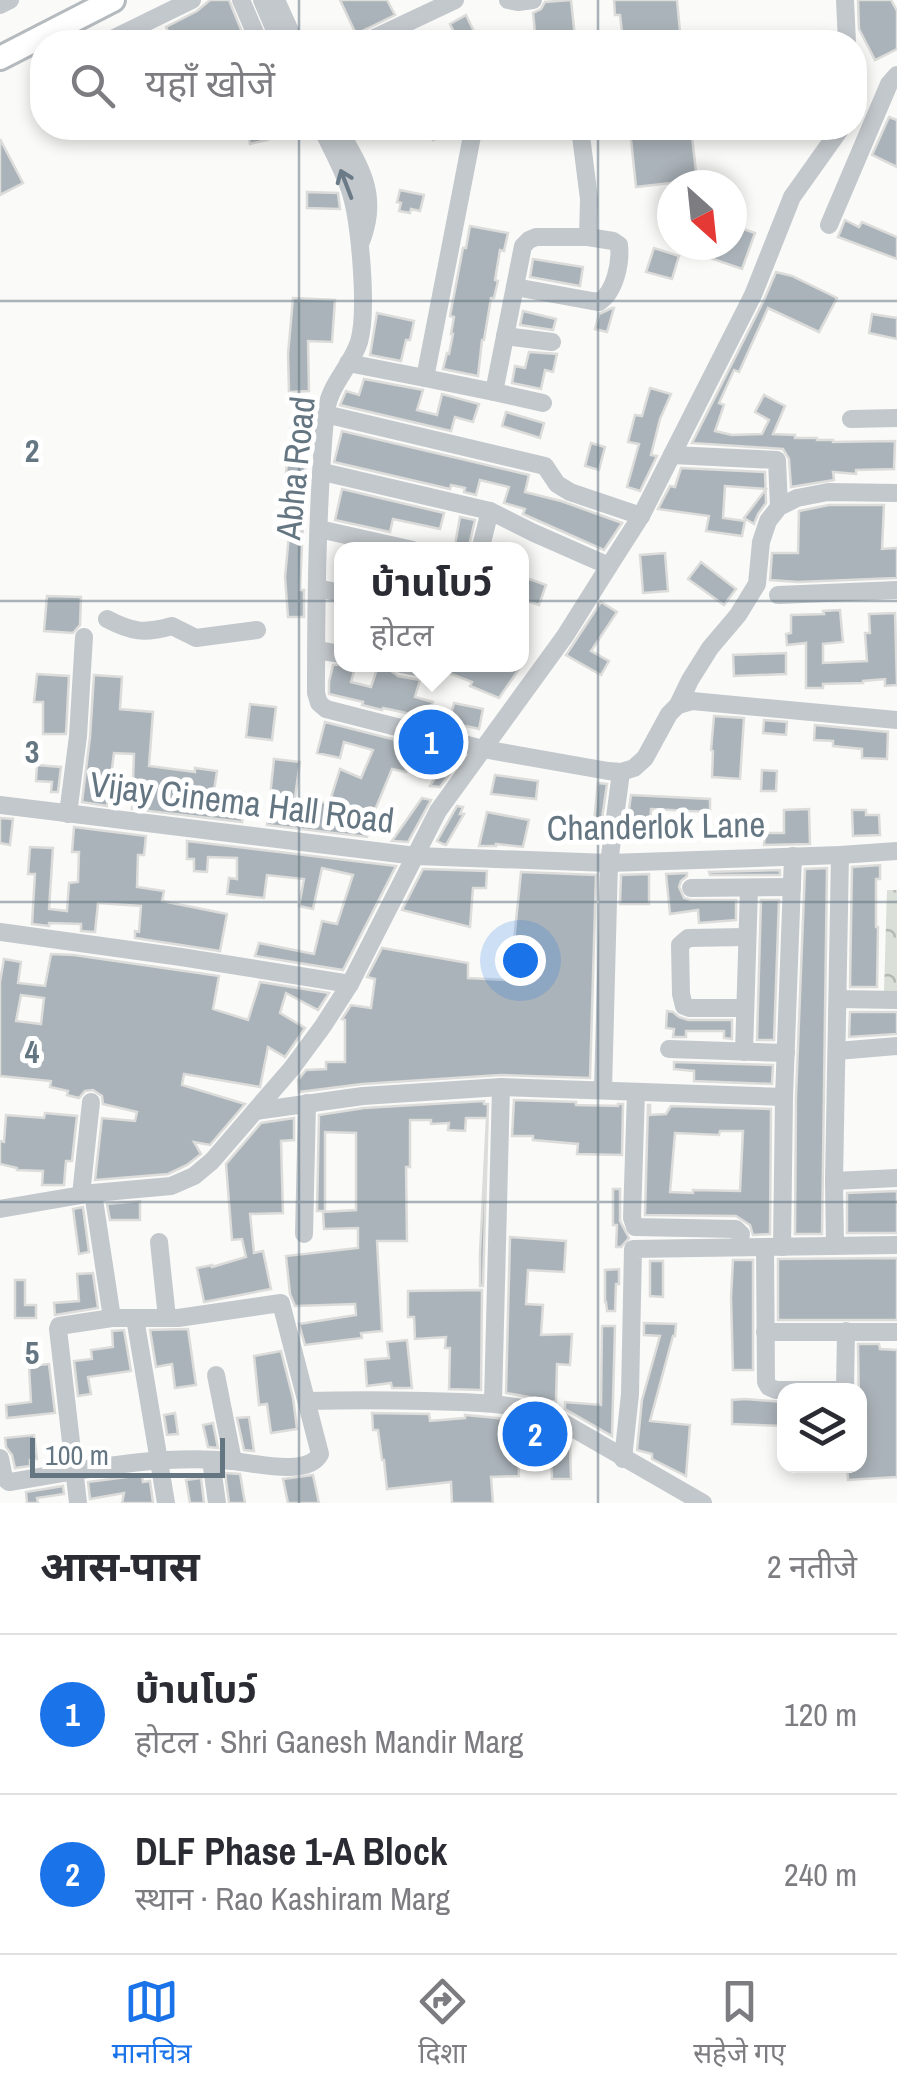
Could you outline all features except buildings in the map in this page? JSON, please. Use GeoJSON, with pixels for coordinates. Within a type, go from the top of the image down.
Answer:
{"type":"FeatureCollection","features":[{"type":"Feature","properties":{"kind":"main road"},"geometry":{"type":"LineString","coordinates":[[63,30],[112,0]]}},
{"type":"Feature","properties":{"kind":"main road"},"geometry":{"type":"LineString","coordinates":[[0,58],[30,46]]}},
{"type":"Feature","properties":{"kind":"street"},"geometry":{"type":"LineString","coordinates":[[0,5],[10,0]]}},
{"type":"Feature","properties":{"kind":"street"},"geometry":{"type":"LineString","coordinates":[[131,30],[192,0]]}},
{"type":"Feature","properties":{"kind":"street"},"geometry":{"type":"LineString","coordinates":[[240,0],[262,30]]}},
{"type":"Feature","properties":{"kind":"street"},"geometry":{"type":"LineString","coordinates":[[262,0],[267,30]]}},
{"type":"Feature","properties":{"kind":"street"},"geometry":{"type":"LineString","coordinates":[[276,0],[290,30]]}},
{"type":"Feature","properties":{"kind":"street"},"geometry":{"type":"LineString","coordinates":[[391,30],[455,0]]}},
{"type":"Feature","properties":{"kind":"street"},"geometry":{"type":"LineString","coordinates":[[508,0],[534,0]]}},
{"type":"Feature","properties":{"kind":"street"},"geometry":{"type":"LineString","coordinates":[[846,0],[847,30]]}},
{"type":"Feature","properties":{"kind":"street"},"geometry":{"type":"LineString","coordinates":[[144,24],[148,30]]}},
{"type":"Feature","properties":{"kind":"street"},"geometry":{"type":"LineString","coordinates":[[867,137],[897,74]]}},
{"type":"Feature","properties":{"kind":"street","name":"Abha Road"},"geometry":{"type":"LineString","coordinates":[[327,140],[350,190],[360,244],[363,319],[358,342],[330,394],[326,414],[316,693],[319,704],[326,709],[482,749]]}},
{"type":"Feature","properties":{"kind":"street","name":"Abha Road"},"geometry":{"type":"LineString","coordinates":[[344,140],[368,187],[368,226],[360,244]]}},
{"type":"Feature","properties":{"kind":"street"},"geometry":{"type":"LineString","coordinates":[[424,378],[471,140]]}},
{"type":"Feature","properties":{"kind":"street"},"geometry":{"type":"LineString","coordinates":[[582,140],[589,199],[588,236]]}},
{"type":"Feature","properties":{"kind":"street"},"geometry":{"type":"LineString","coordinates":[[0,1208],[170,1186],[194,1176],[212,1161],[292,1068],[350,984],[438,811],[564,636],[640,516],[753,295],[792,198],[833,140]]}},
{"type":"Feature","properties":{"kind":"street"},"geometry":{"type":"LineString","coordinates":[[830,225],[866,140]]}},
{"type":"Feature","properties":{"kind":"street"},"geometry":{"type":"LineString","coordinates":[[494,392],[505,336],[515,286],[523,246],[536,237],[588,236],[618,245],[620,253],[610,293],[599,302],[515,286]]}},
{"type":"Feature","properties":{"kind":"street"},"geometry":{"type":"LineString","coordinates":[[505,336],[552,342]]}},
{"type":"Feature","properties":{"kind":"street"},"geometry":{"type":"LineString","coordinates":[[348,363],[543,403]]}},
{"type":"Feature","properties":{"kind":"street"},"geometry":{"type":"LineString","coordinates":[[326,414],[545,466],[557,484],[570,492],[640,516]]}},
{"type":"Feature","properties":{"kind":"street"},"geometry":{"type":"LineString","coordinates":[[852,419],[897,418]]}},
{"type":"Feature","properties":{"kind":"street"},"geometry":{"type":"LineString","coordinates":[[672,455],[777,460],[779,507]]}},
{"type":"Feature","properties":{"kind":"street"},"geometry":{"type":"LineString","coordinates":[[323,472],[490,511],[610,566]]}},
{"type":"Feature","properties":{"kind":"street"},"geometry":{"type":"LineString","coordinates":[[482,749],[621,772],[634,768],[645,758],[710,648],[738,616],[757,584],[761,542],[779,507],[798,498],[828,492],[897,493]]}},
{"type":"Feature","properties":{"kind":"street"},"geometry":{"type":"LineString","coordinates":[[482,542],[490,511]]}},
{"type":"Feature","properties":{"kind":"street"},"geometry":{"type":"LineString","coordinates":[[319,529],[377,542]]}},
{"type":"Feature","properties":{"kind":"street"},"geometry":{"type":"LineString","coordinates":[[317,588],[334,592]]}},
{"type":"Feature","properties":{"kind":"street"},"geometry":{"type":"LineString","coordinates":[[778,595],[897,590]]}},
{"type":"Feature","properties":{"kind":"street"},"geometry":{"type":"LineString","coordinates":[[106,619],[127,629],[150,632],[172,626],[196,638],[257,630]]}},
{"type":"Feature","properties":{"kind":"street"},"geometry":{"type":"LineString","coordinates":[[68,814],[84,637]]}},
{"type":"Feature","properties":{"kind":"street"},"geometry":{"type":"LineString","coordinates":[[316,650],[334,653]]}},
{"type":"Feature","properties":{"kind":"street"},"geometry":{"type":"LineString","coordinates":[[678,705],[692,701],[897,720]]}},
{"type":"Feature","properties":{"kind":"street"},"geometry":{"type":"LineString","coordinates":[[604,1090],[609,863],[621,772]]}},
{"type":"Feature","properties":{"kind":"street","name":"Vijay Cinema Hall Road"},"geometry":{"type":"LineString","coordinates":[[0,805],[416,856]]}},
{"type":"Feature","properties":{"kind":"street","name":"Chanderlok Lane"},"geometry":{"type":"LineString","coordinates":[[416,856],[609,863],[897,851]]}},
{"type":"Feature","properties":{"kind":"street"},"geometry":{"type":"LineString","coordinates":[[835,1246],[840,855]]}},
{"type":"Feature","properties":{"kind":"street"},"geometry":{"type":"LineString","coordinates":[[792,856],[784,1097],[765,1332],[766,1382],[776,1390],[846,1390],[846,1330]]}},
{"type":"Feature","properties":{"kind":"street"},"geometry":{"type":"LineString","coordinates":[[692,888],[792,887]]}},
{"type":"Feature","properties":{"kind":"street"},"geometry":{"type":"LineString","coordinates":[[744,1052],[749,888]]}},
{"type":"Feature","properties":{"kind":"street"},"geometry":{"type":"LineString","coordinates":[[0,932],[350,984]]}},
{"type":"Feature","properties":{"kind":"street"},"geometry":{"type":"LineString","coordinates":[[745,1008],[684,1006],[680,945],[688,938],[747,937]]}},
{"type":"Feature","properties":{"kind":"street"},"geometry":{"type":"LineString","coordinates":[[838,999],[897,1000]]}},
{"type":"Feature","properties":{"kind":"street"},"geometry":{"type":"LineString","coordinates":[[838,1051],[897,1046]]}},
{"type":"Feature","properties":{"kind":"street"},"geometry":{"type":"LineString","coordinates":[[669,1050],[786,1053]]}},
{"type":"Feature","properties":{"kind":"street"},"geometry":{"type":"LineString","coordinates":[[256,1111],[362,1096],[501,1087],[784,1097]]}},
{"type":"Feature","properties":{"kind":"street"},"geometry":{"type":"LineString","coordinates":[[493,1402],[501,1087]]}},
{"type":"Feature","properties":{"kind":"street"},"geometry":{"type":"LineString","coordinates":[[636,1092],[632,1218],[635,1227],[736,1228],[741,1234],[739,1247]]}},
{"type":"Feature","properties":{"kind":"street"},"geometry":{"type":"LineString","coordinates":[[91,1102],[87,1194],[112,1318]]}},
{"type":"Feature","properties":{"kind":"street"},"geometry":{"type":"LineString","coordinates":[[304,1234],[307,1103]]}},
{"type":"Feature","properties":{"kind":"street"},"geometry":{"type":"LineString","coordinates":[[834,1181],[897,1178]]}},
{"type":"Feature","properties":{"kind":"street"},"geometry":{"type":"LineString","coordinates":[[159,1242],[167,1318]]}},
{"type":"Feature","properties":{"kind":"street"},"geometry":{"type":"LineString","coordinates":[[624,1459],[630,1394],[633,1248],[897,1245]]}},
{"type":"Feature","properties":{"kind":"street"},"geometry":{"type":"LineString","coordinates":[[0,1458],[8,1482],[74,1472],[160,1460],[292,1466],[318,1460],[320,1454],[281,1303],[167,1318],[112,1318],[62,1324],[58,1329],[74,1472],[78,1503]]}},
{"type":"Feature","properties":{"kind":"street"},"geometry":{"type":"LineString","coordinates":[[134,1318],[166,1503]]}},
{"type":"Feature","properties":{"kind":"street"},"geometry":{"type":"LineString","coordinates":[[765,1332],[897,1332]]}},
{"type":"Feature","properties":{"kind":"street"},"geometry":{"type":"LineString","coordinates":[[216,1375],[234,1461]]}},
{"type":"Feature","properties":{"kind":"street"},"geometry":{"type":"LineString","coordinates":[[307,1402],[493,1402],[526,1408],[550,1415],[703,1503]]}},
{"type":"Feature","properties":{"kind":"street"},"geometry":{"type":"LineString","coordinates":[[210,1460],[217,1503]]}},
{"type":"Feature","properties":{"kind":"green space"},"geometry":{"type":"Polygon","coordinates":[[[887,890],[897,890],[897,992],[884,992],[887,890]]]}},
{"type":"Feature","properties":{"kind":"place","name":"บ้านโบว์"},"geometry":{"type":"Point","coordinates":[431,742]}},
{"type":"Feature","properties":{"kind":"place","name":"DLF Phase 1-A Block"},"geometry":{"type":"Point","coordinates":[535,1434]}}]}
